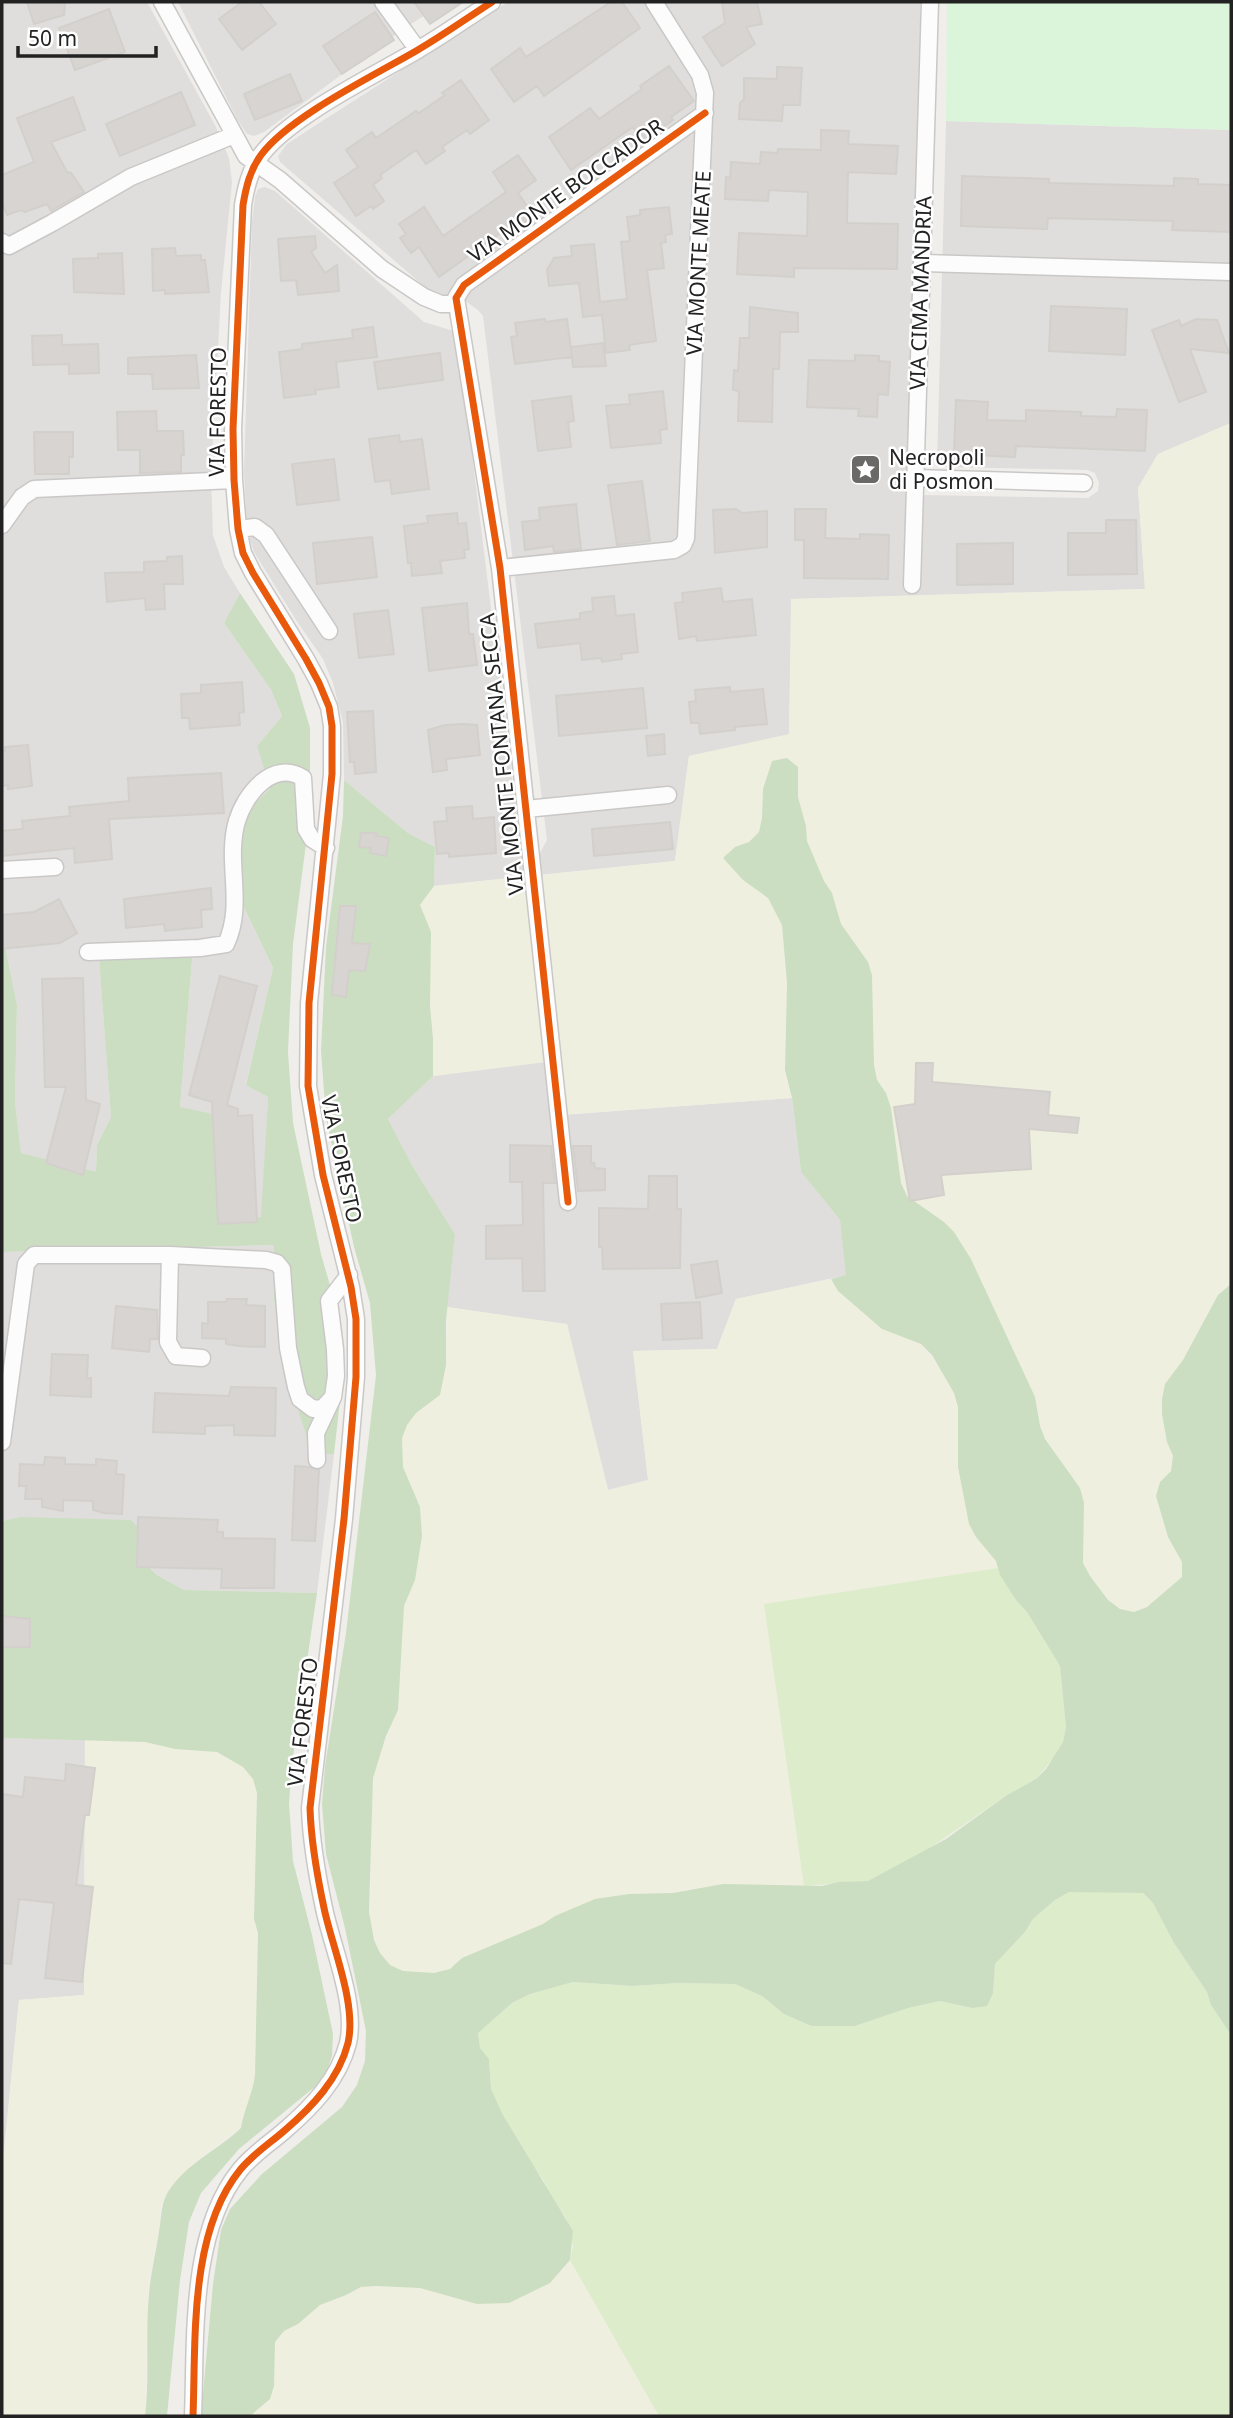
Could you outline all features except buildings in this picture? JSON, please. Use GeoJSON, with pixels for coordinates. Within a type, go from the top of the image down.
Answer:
{"type":"FeatureCollection","features":[{"type":"Feature","properties":{"kind":"street"},"geometry":{"type":"LineString","coordinates":[[162,2],[245,154],[288,186],[382,269],[424,297],[440,303],[455,304]]}},
{"type":"Feature","properties":{"kind":"street"},"geometry":{"type":"LineString","coordinates":[[383,2],[418,50]]}},
{"type":"Feature","properties":{"kind":"street","name":"VIA FORESTO"},"geometry":{"type":"LineString","coordinates":[[193,2416],[198,2305],[210,2225],[240,2170],[327,2088],[341,2066],[351,2019],[324,1910],[312,1843],[310,1808],[353,1429],[356,1340],[349,1275],[323,1175],[308,1086],[309,1003],[326,848],[332,774],[332,726],[329,707],[306,659],[243,553],[238,529],[234,480],[234,392],[243,212],[247,185],[257,162],[273,142],[366,79],[418,50],[492,2]]}},
{"type":"Feature","properties":{"kind":"street","name":"VIA MONTE MEATE"},"geometry":{"type":"LineString","coordinates":[[500,568],[674,550],[683,545],[686,538],[705,93],[700,75],[654,2]]}},
{"type":"Feature","properties":{"kind":"street","name":"VIA CIMA MANDRIA"},"geometry":{"type":"LineString","coordinates":[[912,585],[930,2]]}},
{"type":"Feature","properties":{"kind":"street","name":"VIA MONTE BOCCADOR"},"geometry":{"type":"LineString","coordinates":[[455,304],[458,292],[464,285],[705,113]]}},
{"type":"Feature","properties":{"kind":"street"},"geometry":{"type":"LineString","coordinates":[[2,242],[9,246],[131,177],[234,135]]}},
{"type":"Feature","properties":{"kind":"street"},"geometry":{"type":"LineString","coordinates":[[923,263],[1231,272]]}},
{"type":"Feature","properties":{"kind":"street","name":"VIA MONTE FONTANA SECCA"},"geometry":{"type":"LineString","coordinates":[[455,304],[500,568],[568,1202]]}},
{"type":"Feature","properties":{"kind":"street"},"geometry":{"type":"LineString","coordinates":[[915,478],[1084,483]]}},
{"type":"Feature","properties":{"kind":"street"},"geometry":{"type":"LineString","coordinates":[[2,525],[22,497],[34,489],[234,480]]}},
{"type":"Feature","properties":{"kind":"street"},"geometry":{"type":"LineString","coordinates":[[238,529],[255,527],[266,535],[329,631]]}},
{"type":"Feature","properties":{"kind":"street"},"geometry":{"type":"LineString","coordinates":[[88,952],[200,948],[226,944],[234,927],[233,853],[237,821],[252,792],[269,775],[294,773],[303,778],[306,829],[312,839],[326,848]]}},
{"type":"Feature","properties":{"kind":"street","name":"VIA MONTE FONTANA SECCA"},"geometry":{"type":"LineString","coordinates":[[526,809],[668,795]]}},
{"type":"Feature","properties":{"kind":"street"},"geometry":{"type":"LineString","coordinates":[[2,870],[55,867]]}},
{"type":"Feature","properties":{"kind":"street"},"geometry":{"type":"LineString","coordinates":[[2,1442],[26,1264],[34,1255],[170,1255],[266,1260],[277,1263],[282,1269],[288,1348],[300,1399],[313,1409],[323,1408],[333,1397]]}},
{"type":"Feature","properties":{"kind":"street"},"geometry":{"type":"LineString","coordinates":[[170,1255],[168,1342],[176,1356],[202,1357]]}},
{"type":"Feature","properties":{"kind":"street"},"geometry":{"type":"LineString","coordinates":[[317,1460],[316,1433],[333,1397],[336,1376],[329,1301],[349,1275]]}},
{"type":"Feature","properties":{"kind":"shaded area"},"geometry":{"type":"Polygon","coordinates":[[[2,2],[147,2],[215,125],[229,158],[232,182],[221,293],[211,475],[213,535],[224,567],[240,593],[224,623],[271,690],[282,716],[257,746],[270,789],[256,802],[240,899],[273,968],[246,1084],[268,1097],[262,1218],[220,1217],[180,1108],[193,949],[99,958],[111,1117],[97,1145],[96,1173],[21,1153],[15,1102],[17,1005],[2,931],[2,2]]]}},
{"type":"Feature","properties":{"kind":"shaded area"},"geometry":{"type":"Polygon","coordinates":[[[178,2],[446,2],[403,29],[264,132],[254,136],[247,134],[237,119],[178,2]]]}},
{"type":"Feature","properties":{"kind":"shaded area"},"geometry":{"type":"Polygon","coordinates":[[[508,2],[920,2],[922,495],[1088,498],[1098,491],[1099,483],[1095,473],[1087,470],[937,467],[946,121],[1231,130],[1231,423],[1158,454],[1138,488],[1145,589],[792,599],[789,735],[689,756],[675,861],[434,886],[435,847],[408,833],[344,780],[343,723],[333,683],[323,659],[254,552],[247,530],[244,471],[252,223],[258,189],[265,187],[275,191],[424,322],[457,332],[520,844],[525,852],[540,853],[547,840],[483,316],[457,295],[439,299],[280,162],[278,156],[287,144],[508,2]]]}},
{"type":"Feature","properties":{"kind":"shaded area"},"geometry":{"type":"Polygon","coordinates":[[[554,1060],[561,1115],[792,1098],[801,1172],[840,1220],[847,1275],[736,1299],[717,1349],[633,1351],[648,1480],[608,1490],[567,1325],[447,1307],[455,1234],[413,1167],[388,1119],[433,1076],[554,1060]]]}},
{"type":"Feature","properties":{"kind":"shaded area"},"geometry":{"type":"Polygon","coordinates":[[[275,1245],[274,1301],[312,1454],[334,1454],[317,1593],[184,1590],[157,1575],[144,1561],[20,1517],[2,1521],[2,1252],[275,1245]]]}},
{"type":"Feature","properties":{"kind":"shaded area"},"geometry":{"type":"Polygon","coordinates":[[[2,1738],[85,1740],[84,1995],[19,2000],[4,2152],[2,2151],[2,1738]]]}},
{"type":"Feature","properties":{"kind":"green space"},"geometry":{"type":"Polygon","coordinates":[[[947,2],[1231,2],[1231,130],[946,121],[947,2]]]}},
{"type":"Feature","properties":{"kind":"green space"},"geometry":{"type":"Polygon","coordinates":[[[1231,423],[1231,1284],[1218,1295],[1183,1360],[1165,1384],[1162,1414],[1167,1442],[1173,1456],[1171,1471],[1160,1482],[1156,1496],[1168,1537],[1182,1562],[1182,1577],[1147,1607],[1134,1613],[1120,1609],[1108,1600],[1082,1563],[1084,1503],[1080,1488],[1045,1439],[1035,1397],[971,1259],[954,1232],[933,1213],[907,1196],[901,1183],[886,1093],[877,1080],[874,1065],[872,975],[868,962],[841,924],[832,893],[807,841],[798,797],[798,767],[787,758],[772,761],[763,789],[759,832],[749,842],[735,847],[743,880],[768,898],[782,925],[787,983],[785,1070],[792,1098],[560,1115],[554,1061],[433,1076],[433,1039],[420,905],[434,886],[675,861],[689,756],[789,734],[791,599],[1145,589],[1138,488],[1158,454],[1231,423]]]}},
{"type":"Feature","properties":{"kind":"green space"},"geometry":{"type":"Polygon","coordinates":[[[240,593],[294,674],[310,728],[310,813],[293,944],[288,1052],[293,1123],[321,1254],[337,1310],[343,1374],[334,1454],[312,1454],[299,1412],[274,1301],[274,1245],[2,1252],[2,931],[17,1005],[15,1102],[21,1153],[96,1172],[97,1145],[111,1117],[99,958],[193,948],[180,1107],[222,1116],[220,1217],[261,1217],[268,1097],[246,1085],[273,968],[240,899],[226,898],[227,857],[256,802],[270,789],[257,746],[282,716],[271,690],[224,623],[240,593]]]}},
{"type":"Feature","properties":{"kind":"green space"},"geometry":{"type":"Polygon","coordinates":[[[787,758],[798,767],[798,797],[807,841],[832,893],[841,924],[868,962],[872,975],[874,1065],[877,1080],[886,1093],[891,1108],[901,1183],[907,1196],[954,1232],[971,1259],[1035,1397],[1045,1439],[1080,1488],[1084,1503],[1083,1563],[1108,1600],[1120,1609],[1134,1612],[1147,1607],[1182,1577],[1182,1562],[1168,1537],[1156,1496],[1160,1482],[1171,1471],[1173,1456],[1167,1442],[1162,1399],[1165,1384],[1183,1360],[1218,1295],[1231,1284],[1231,2035],[1211,2005],[1207,1992],[1174,1943],[1153,1903],[1143,1893],[1069,1892],[1055,1900],[1033,1919],[1025,1932],[995,1964],[993,1993],[987,2006],[972,2008],[940,2001],[908,2008],[855,2026],[811,2026],[784,2014],[762,1996],[735,1984],[677,1983],[633,1986],[573,1982],[530,1994],[512,2003],[478,2033],[480,2048],[489,2059],[491,2089],[503,2115],[573,2231],[570,2260],[550,2283],[509,2303],[477,2304],[420,2288],[361,2287],[320,2305],[298,2324],[284,2331],[275,2342],[274,2386],[270,2399],[250,2416],[201,2416],[213,2284],[221,2230],[230,2209],[262,2174],[342,2107],[357,2085],[365,2061],[366,2031],[345,1928],[326,1854],[322,1804],[325,1766],[346,1633],[376,1375],[370,1303],[354,1247],[326,1118],[321,1051],[326,947],[343,816],[344,780],[408,833],[435,847],[434,886],[420,905],[431,932],[433,1076],[388,1119],[413,1167],[455,1234],[446,1321],[446,1365],[440,1395],[416,1413],[402,1438],[403,1467],[420,1507],[422,1536],[415,1580],[404,1606],[398,1710],[386,1736],[373,1778],[369,1912],[374,1940],[380,1953],[390,1965],[403,1971],[434,1973],[450,1969],[462,1958],[595,1899],[629,1894],[673,1893],[723,1884],[822,1886],[839,1882],[868,1881],[946,1839],[1007,1795],[1036,1779],[1046,1769],[1063,1742],[1066,1727],[1060,1666],[1027,1612],[1000,1575],[996,1561],[969,1524],[958,1467],[958,1407],[954,1393],[932,1355],[921,1344],[882,1329],[838,1291],[831,1279],[846,1275],[840,1220],[801,1172],[792,1098],[785,1070],[787,983],[782,925],[768,898],[743,880],[723,858],[735,847],[749,842],[759,832],[763,789],[772,761],[787,758]]]}},
{"type":"Feature","properties":{"kind":"green space"},"geometry":{"type":"Polygon","coordinates":[[[831,1279],[838,1291],[882,1329],[921,1344],[940,1368],[954,1393],[958,1407],[958,1467],[976,1537],[996,1561],[998,1568],[764,1604],[804,1886],[723,1884],[568,1910],[543,1924],[462,1958],[450,1969],[418,1973],[403,1971],[390,1965],[380,1953],[370,1927],[372,1793],[376,1764],[398,1710],[404,1606],[415,1580],[422,1536],[420,1507],[403,1467],[402,1438],[416,1413],[429,1405],[447,1336],[447,1307],[567,1324],[608,1490],[648,1480],[633,1351],[717,1349],[736,1299],[831,1279]]]}},
{"type":"Feature","properties":{"kind":"green space"},"geometry":{"type":"Polygon","coordinates":[[[20,1517],[131,1520],[144,1534],[144,1562],[157,1575],[184,1590],[317,1593],[292,1763],[289,1803],[293,1861],[333,2034],[332,2056],[327,2071],[317,2085],[239,2149],[201,2193],[189,2222],[180,2280],[167,2416],[145,2416],[149,2294],[163,2204],[166,2195],[180,2177],[241,2128],[255,2075],[258,1933],[254,1919],[257,1793],[253,1779],[243,1767],[217,1752],[175,1749],[145,1742],[2,1738],[2,1521],[20,1517]]]}},
{"type":"Feature","properties":{"kind":"green space"},"geometry":{"type":"Polygon","coordinates":[[[998,1568],[1060,1666],[1066,1727],[1063,1742],[1055,1756],[1036,1779],[1007,1795],[921,1854],[868,1881],[804,1886],[764,1604],[998,1568]]]}},
{"type":"Feature","properties":{"kind":"green space"},"geometry":{"type":"Polygon","coordinates":[[[85,1740],[145,1742],[175,1749],[217,1752],[243,1767],[253,1779],[257,1793],[254,1919],[258,1933],[255,2075],[253,2091],[241,2127],[195,2162],[174,2183],[160,2209],[160,2225],[148,2295],[145,2416],[2,2416],[2,2151],[19,2000],[84,1995],[85,1740]]]}},
{"type":"Feature","properties":{"kind":"green space"},"geometry":{"type":"Polygon","coordinates":[[[1068,1892],[1143,1893],[1153,1903],[1174,1943],[1207,1992],[1211,2005],[1231,2035],[1231,2416],[659,2416],[570,2260],[573,2246],[566,2218],[503,2115],[491,2089],[489,2060],[480,2048],[478,2033],[512,2003],[530,1994],[573,1982],[633,1986],[677,1983],[735,1984],[762,1996],[784,2014],[811,2026],[855,2026],[908,2008],[940,2001],[972,2008],[993,1993],[995,1964],[1025,1932],[1033,1919],[1068,1892]]]}},
{"type":"Feature","properties":{"kind":"green space"},"geometry":{"type":"Polygon","coordinates":[[[570,2260],[659,2416],[250,2416],[270,2399],[274,2386],[275,2342],[284,2331],[298,2324],[320,2305],[361,2287],[405,2286],[435,2291],[561,2273],[570,2260]]]}},
{"type":"Feature","properties":{"kind":"cycle path"},"geometry":{"type":"LineString","coordinates":[[193,2416],[198,2288],[212,2224],[223,2196],[240,2170],[305,2112],[323,2092],[344,2056],[350,2028],[346,1993],[319,1883],[310,1808],[344,1519],[356,1377],[356,1319],[351,1287],[323,1175],[308,1086],[309,1003],[332,774],[332,726],[329,707],[319,683],[253,573],[243,553],[238,529],[233,429],[243,205],[249,179],[257,161],[291,126],[492,2]]}},
{"type":"Feature","properties":{"kind":"cycle path"},"geometry":{"type":"LineString","coordinates":[[568,1202],[500,568],[456,298],[464,285],[705,113]]}},
{"type":"Feature","properties":{"kind":"place","name":"Necropoli di Posmon"},"geometry":{"type":"Point","coordinates":[866,470]}}]}
